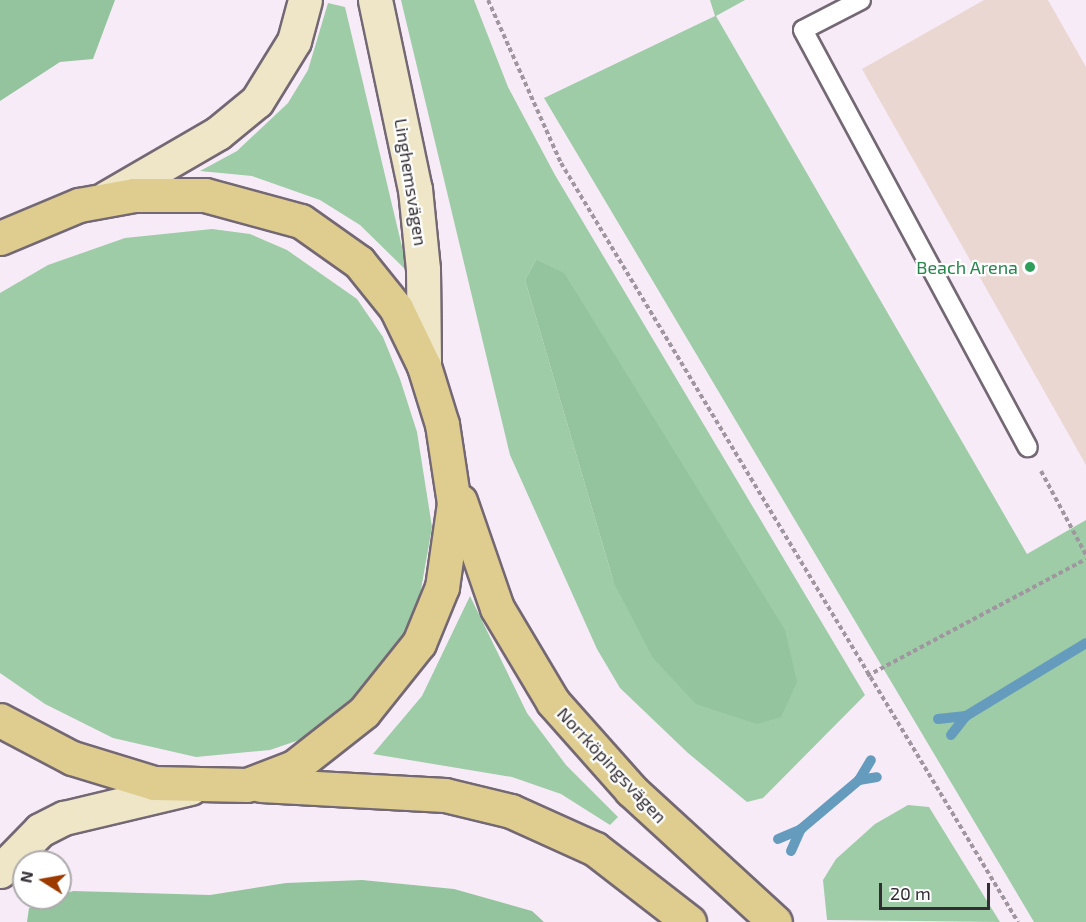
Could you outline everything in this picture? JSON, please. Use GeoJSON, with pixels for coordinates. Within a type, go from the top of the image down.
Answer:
{"type":"FeatureCollection","features":[{"type":"Feature","properties":{"kind":"main road"},"geometry":{"type":"LineString","coordinates":[[0,238],[48,215],[106,198],[218,133],[257,101],[294,41],[305,0]]}},
{"type":"Feature","properties":{"kind":"main road","name":"Linghemsvägen"},"geometry":{"type":"LineString","coordinates":[[375,0],[415,189],[423,269],[424,366]]}},
{"type":"Feature","properties":{"kind":"main road"},"geometry":{"type":"LineString","coordinates":[[106,198],[205,195],[301,221],[359,262],[380,286],[424,366],[453,476],[453,525],[442,587],[405,665],[364,712],[316,753],[247,785]]}},
{"type":"Feature","properties":{"kind":"main road","name":"Norrköpingsvägen"},"geometry":{"type":"LineString","coordinates":[[453,476],[497,608],[553,702],[631,790],[775,922]]}},
{"type":"Feature","properties":{"kind":"main road"},"geometry":{"type":"LineString","coordinates":[[0,720],[107,770],[194,787]]}},
{"type":"Feature","properties":{"kind":"main road"},"geometry":{"type":"LineString","coordinates":[[0,871],[31,837],[64,818],[194,787],[247,785],[423,793],[511,811],[595,849],[689,922]]}},
{"type":"Feature","properties":{"kind":"lane"},"geometry":{"type":"LineString","coordinates":[[861,0],[803,30],[1028,447]]}},
{"type":"Feature","properties":{"kind":"path"},"geometry":{"type":"LineString","coordinates":[[488,0],[561,163],[867,676],[1018,922]]}},
{"type":"Feature","properties":{"kind":"path"},"geometry":{"type":"LineString","coordinates":[[867,676],[1086,557],[1028,447]]}},
{"type":"Feature","properties":{"kind":"green space"},"geometry":{"type":"Polygon","coordinates":[[[0,0],[115,0],[93,59],[60,62],[0,101],[0,0]]]}},
{"type":"Feature","properties":{"kind":"green space"},"geometry":{"type":"Polygon","coordinates":[[[401,0],[474,0],[508,87],[555,175],[865,695],[763,798],[747,802],[688,753],[620,688],[597,649],[510,455],[401,0]],[[536,260],[525,280],[614,583],[536,260]]]}},
{"type":"Feature","properties":{"kind":"green space"},"geometry":{"type":"Polygon","coordinates":[[[710,0],[745,0],[716,16],[1027,554],[1086,520],[1086,922],[1034,922],[544,98],[715,16],[710,0]]]}},
{"type":"Feature","properties":{"kind":"green space"},"geometry":{"type":"Polygon","coordinates":[[[328,3],[345,7],[408,272],[360,225],[320,200],[252,176],[200,171],[237,151],[288,103],[308,70],[328,3]]]}},
{"type":"Feature","properties":{"kind":"green space"},"geometry":{"type":"Polygon","coordinates":[[[212,229],[250,234],[287,250],[357,299],[383,337],[400,379],[417,432],[432,527],[416,618],[376,685],[308,737],[270,750],[196,757],[113,738],[45,704],[0,673],[0,293],[48,265],[125,238],[212,229]]]}},
{"type":"Feature","properties":{"kind":"green space"},"geometry":{"type":"Polygon","coordinates":[[[536,260],[564,273],[785,630],[797,682],[781,717],[757,724],[696,704],[653,658],[614,583],[525,280],[536,260]]]}},
{"type":"Feature","properties":{"kind":"green space"},"geometry":{"type":"Polygon","coordinates":[[[470,596],[527,713],[566,765],[618,817],[610,825],[561,794],[512,777],[373,754],[422,696],[470,596]]]}},
{"type":"Feature","properties":{"kind":"green space"},"geometry":{"type":"Polygon","coordinates":[[[908,805],[929,807],[1000,922],[827,920],[823,880],[836,859],[875,824],[908,805]]]}},
{"type":"Feature","properties":{"kind":"green space"},"geometry":{"type":"Polygon","coordinates":[[[362,880],[454,889],[532,911],[544,922],[27,922],[29,910],[72,910],[73,891],[210,895],[286,883],[362,880]]]}},
{"type":"Feature","properties":{"kind":"building","name":"Beach Arena"},"geometry":{"type":"Polygon","coordinates":[[[984,0],[1048,0],[1086,67],[1086,465],[862,69],[984,0]]]}},
{"type":"Feature","properties":{"kind":"waterway"},"geometry":{"type":"LineString","coordinates":[[951,735],[966,716],[1086,643]]}},
{"type":"Feature","properties":{"kind":"waterway"},"geometry":{"type":"LineString","coordinates":[[938,719],[966,716]]}},
{"type":"Feature","properties":{"kind":"waterway"},"geometry":{"type":"LineString","coordinates":[[778,839],[801,829],[859,780],[871,760]]}},
{"type":"Feature","properties":{"kind":"waterway"},"geometry":{"type":"LineString","coordinates":[[859,780],[877,777]]}},
{"type":"Feature","properties":{"kind":"waterway"},"geometry":{"type":"LineString","coordinates":[[791,851],[801,829]]}},
{"type":"Feature","properties":{"kind":"place","name":"Beach Arena"},"geometry":{"type":"Point","coordinates":[1030,267]}}]}
